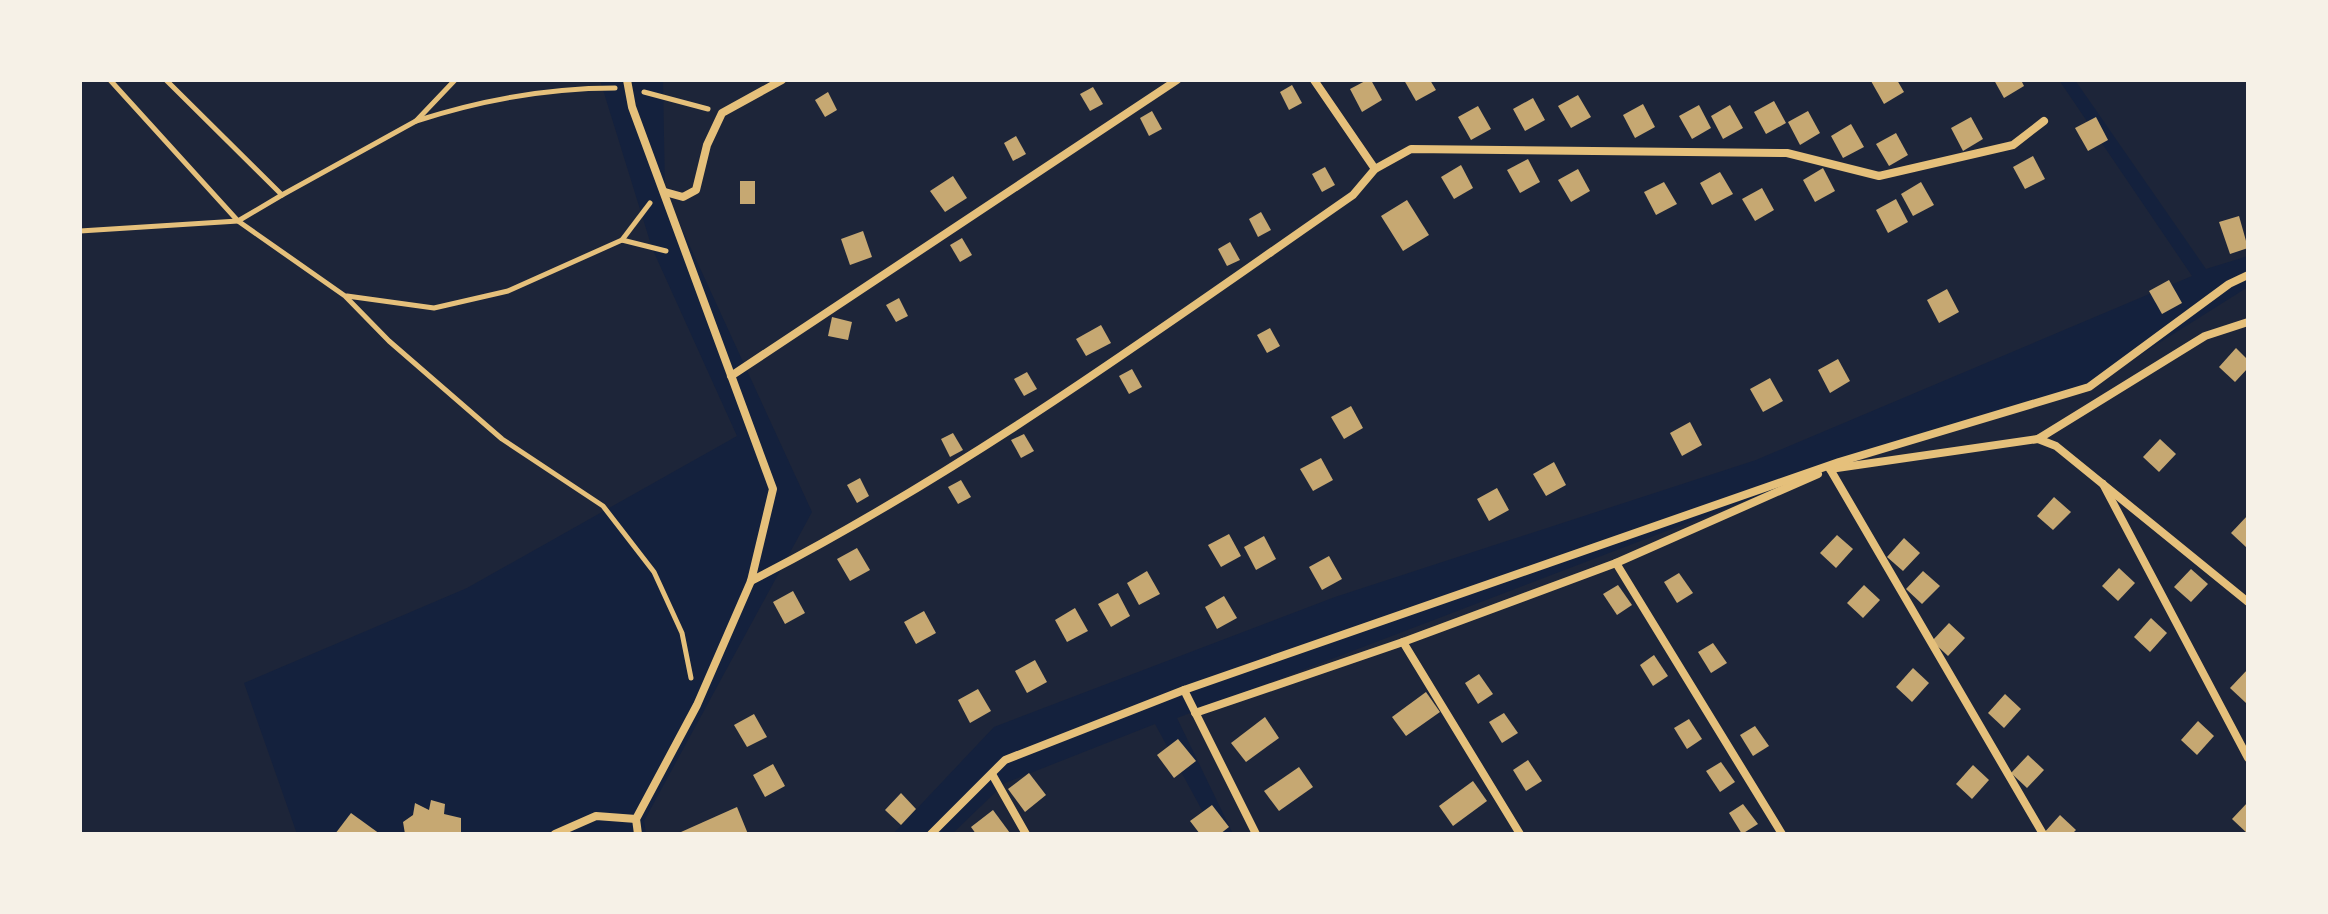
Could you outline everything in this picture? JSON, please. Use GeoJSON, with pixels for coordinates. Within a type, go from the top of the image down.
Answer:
{"type":"FeatureCollection","features":[{"type":"Feature","properties":{"kind":"street"},"geometry":{"type":"LineString","coordinates":[[665,192],[683,197],[696,190],[707,145],[722,113],[782,80]]}},
{"type":"Feature","properties":{"kind":"street"},"geometry":{"type":"LineString","coordinates":[[731,376],[1177,80]]}},
{"type":"Feature","properties":{"kind":"street"},"geometry":{"type":"LineString","coordinates":[[1314,80],[1375,169]]}},
{"type":"Feature","properties":{"kind":"street"},"geometry":{"type":"LineString","coordinates":[[628,84],[632,107],[773,489],[751,581],[697,705],[636,819],[638,834]]}},
{"type":"Feature","properties":{"kind":"street"},"geometry":{"type":"LineString","coordinates":[[751,581],[832,539],[1012,431],[1353,195],[1375,169],[1411,149],[1787,153],[1879,176],[2013,145],[2044,121]]}},
{"type":"Feature","properties":{"kind":"street"},"geometry":{"type":"LineString","coordinates":[[931,834],[1005,760],[1184,690],[1882,447],[2089,387],[2229,284],[2248,275]]}},
{"type":"Feature","properties":{"kind":"street"},"geometry":{"type":"LineString","coordinates":[[1195,713],[1403,642],[1616,563],[1830,469],[2038,439],[2205,336],[2248,322]]}},
{"type":"Feature","properties":{"kind":"street"},"geometry":{"type":"LineString","coordinates":[[2038,439],[2056,446],[2248,602]]}},
{"type":"Feature","properties":{"kind":"street"},"geometry":{"type":"LineString","coordinates":[[1830,469],[2043,834]]}},
{"type":"Feature","properties":{"kind":"street"},"geometry":{"type":"LineString","coordinates":[[2103,484],[2248,758]]}},
{"type":"Feature","properties":{"kind":"street"},"geometry":{"type":"LineString","coordinates":[[1616,563],[1782,834]]}},
{"type":"Feature","properties":{"kind":"street"},"geometry":{"type":"LineString","coordinates":[[1403,642],[1520,834]]}},
{"type":"Feature","properties":{"kind":"street"},"geometry":{"type":"LineString","coordinates":[[1184,690],[1256,834]]}},
{"type":"Feature","properties":{"kind":"street"},"geometry":{"type":"LineString","coordinates":[[992,774],[1026,834]]}},
{"type":"Feature","properties":{"kind":"street"},"geometry":{"type":"LineString","coordinates":[[555,834],[596,816],[636,819]]}},
{"type":"Feature","properties":{"kind":"path"},"geometry":{"type":"LineString","coordinates":[[110,80],[238,221],[345,296],[389,341],[502,439],[603,506],[654,572],[682,633],[697,705]]}},
{"type":"Feature","properties":{"kind":"path"},"geometry":{"type":"LineString","coordinates":[[166,80],[282,195]]}},
{"type":"Feature","properties":{"kind":"path"},"geometry":{"type":"LineString","coordinates":[[416,121],[455,80]]}},
{"type":"Feature","properties":{"kind":"path"},"geometry":{"type":"LineString","coordinates":[[80,231],[238,221],[416,121],[479,101],[628,84],[722,113]]}},
{"type":"Feature","properties":{"kind":"path"},"geometry":{"type":"LineString","coordinates":[[345,296],[434,308],[508,291],[622,240],[642,209],[665,192]]}},
{"type":"Feature","properties":{"kind":"path"},"geometry":{"type":"LineString","coordinates":[[622,240],[664,249],[697,284]]}},
{"type":"Feature","properties":{"kind":"shaded area"},"geometry":{"type":"Polygon","coordinates":[[[80,80],[600,80],[652,248],[737,436],[467,588],[244,683],[297,834],[80,834],[80,80]]]}},
{"type":"Feature","properties":{"kind":"shaded area"},"geometry":{"type":"Polygon","coordinates":[[[663,80],[2059,80],[2192,276],[1756,460],[1335,597],[994,727],[893,834],[646,834],[644,821],[812,512],[665,192],[663,80]]]}},
{"type":"Feature","properties":{"kind":"shaded area"},"geometry":{"type":"Polygon","coordinates":[[[2075,80],[2248,80],[2248,256],[2206,269],[2075,80]]]}},
{"type":"Feature","properties":{"kind":"shaded area"},"geometry":{"type":"Polygon","coordinates":[[[2248,287],[2248,834],[1233,834],[1177,718],[1910,438],[2089,387],[2248,287]]]}},
{"type":"Feature","properties":{"kind":"shaded area"},"geometry":{"type":"Polygon","coordinates":[[[1155,724],[1215,834],[952,834],[1005,783],[1155,724]]]}},
{"type":"Feature","properties":{"kind":"building"},"geometry":{"type":"Polygon","coordinates":[[[1371,80],[1382,100],[1362,112],[1350,89],[1371,80]]]}},
{"type":"Feature","properties":{"kind":"building"},"geometry":{"type":"Polygon","coordinates":[[[1404,80],[1430,80],[1436,90],[1416,101],[1404,80]]]}},
{"type":"Feature","properties":{"kind":"building"},"geometry":{"type":"Polygon","coordinates":[[[1897,80],[1904,92],[1884,104],[1871,81],[1897,80]]]}},
{"type":"Feature","properties":{"kind":"building"},"geometry":{"type":"Polygon","coordinates":[[[1994,80],[2021,80],[2024,86],[2004,98],[1994,80]]]}},
{"type":"Feature","properties":{"kind":"building"},"geometry":{"type":"Polygon","coordinates":[[[1292,85],[1302,103],[1289,110],[1280,92],[1292,85]]]}},
{"type":"Feature","properties":{"kind":"building"},"geometry":{"type":"Polygon","coordinates":[[[1093,87],[1103,104],[1090,111],[1080,94],[1093,87]]]}},
{"type":"Feature","properties":{"kind":"building"},"geometry":{"type":"Polygon","coordinates":[[[828,92],[837,110],[825,117],[815,100],[828,92]]]}},
{"type":"Feature","properties":{"kind":"building"},"geometry":{"type":"Polygon","coordinates":[[[1578,95],[1591,117],[1571,128],[1558,106],[1578,95]]]}},
{"type":"Feature","properties":{"kind":"building"},"geometry":{"type":"Polygon","coordinates":[[[1533,98],[1545,120],[1525,131],[1513,109],[1533,98]]]}},
{"type":"Feature","properties":{"kind":"building"},"geometry":{"type":"Polygon","coordinates":[[[1774,101],[1786,123],[1766,134],[1754,112],[1774,101]]]}},
{"type":"Feature","properties":{"kind":"building"},"geometry":{"type":"Polygon","coordinates":[[[1643,104],[1655,127],[1635,138],[1623,115],[1643,104]]]}},
{"type":"Feature","properties":{"kind":"building"},"geometry":{"type":"Polygon","coordinates":[[[1699,105],[1711,128],[1692,139],[1679,116],[1699,105]]]}},
{"type":"Feature","properties":{"kind":"building"},"geometry":{"type":"Polygon","coordinates":[[[1730,105],[1743,128],[1723,139],[1711,116],[1730,105]]]}},
{"type":"Feature","properties":{"kind":"building"},"geometry":{"type":"Polygon","coordinates":[[[1478,106],[1491,129],[1471,140],[1458,117],[1478,106]]]}},
{"type":"Feature","properties":{"kind":"building"},"geometry":{"type":"Polygon","coordinates":[[[1152,111],[1162,129],[1149,136],[1140,118],[1152,111]]]}},
{"type":"Feature","properties":{"kind":"building"},"geometry":{"type":"Polygon","coordinates":[[[1808,111],[1820,133],[1800,145],[1788,122],[1808,111]]]}},
{"type":"Feature","properties":{"kind":"building"},"geometry":{"type":"Polygon","coordinates":[[[1971,117],[1983,139],[1963,151],[1951,128],[1971,117]]]}},
{"type":"Feature","properties":{"kind":"building"},"geometry":{"type":"Polygon","coordinates":[[[2096,117],[2108,140],[2088,151],[2075,128],[2096,117]]]}},
{"type":"Feature","properties":{"kind":"building"},"geometry":{"type":"Polygon","coordinates":[[[1851,124],[1864,147],[1843,158],[1831,136],[1851,124]]]}},
{"type":"Feature","properties":{"kind":"building"},"geometry":{"type":"Polygon","coordinates":[[[1896,133],[1908,155],[1889,166],[1876,144],[1896,133]]]}},
{"type":"Feature","properties":{"kind":"building"},"geometry":{"type":"Polygon","coordinates":[[[1016,136],[1026,154],[1013,161],[1004,143],[1016,136]]]}},
{"type":"Feature","properties":{"kind":"building"},"geometry":{"type":"Polygon","coordinates":[[[2033,156],[2045,179],[2025,189],[2013,167],[2033,156]]]}},
{"type":"Feature","properties":{"kind":"building"},"geometry":{"type":"Polygon","coordinates":[[[1528,159],[1540,182],[1520,193],[1507,170],[1528,159]]]}},
{"type":"Feature","properties":{"kind":"building"},"geometry":{"type":"Polygon","coordinates":[[[1461,165],[1473,188],[1454,199],[1441,177],[1461,165]]]}},
{"type":"Feature","properties":{"kind":"building"},"geometry":{"type":"Polygon","coordinates":[[[1325,167],[1335,185],[1322,192],[1312,174],[1325,167]]]}},
{"type":"Feature","properties":{"kind":"building"},"geometry":{"type":"Polygon","coordinates":[[[1823,168],[1835,191],[1815,202],[1803,180],[1823,168]]]}},
{"type":"Feature","properties":{"kind":"building"},"geometry":{"type":"Polygon","coordinates":[[[1578,169],[1590,191],[1571,202],[1558,180],[1578,169]]]}},
{"type":"Feature","properties":{"kind":"building"},"geometry":{"type":"Polygon","coordinates":[[[1720,172],[1733,194],[1712,205],[1700,183],[1720,172]]]}},
{"type":"Feature","properties":{"kind":"building"},"geometry":{"type":"Polygon","coordinates":[[[953,176],[967,198],[945,212],[930,191],[953,176]]]}},
{"type":"Feature","properties":{"kind":"building"},"geometry":{"type":"Polygon","coordinates":[[[740,181],[755,181],[755,204],[740,204],[740,181]]]}},
{"type":"Feature","properties":{"kind":"building"},"geometry":{"type":"Polygon","coordinates":[[[1664,182],[1677,204],[1656,215],[1644,192],[1664,182]]]}},
{"type":"Feature","properties":{"kind":"building"},"geometry":{"type":"Polygon","coordinates":[[[1921,182],[1934,205],[1913,216],[1901,194],[1921,182]]]}},
{"type":"Feature","properties":{"kind":"building"},"geometry":{"type":"Polygon","coordinates":[[[1762,188],[1774,210],[1755,221],[1742,199],[1762,188]]]}},
{"type":"Feature","properties":{"kind":"building"},"geometry":{"type":"Polygon","coordinates":[[[1896,199],[1908,222],[1888,233],[1876,210],[1896,199]]]}},
{"type":"Feature","properties":{"kind":"building"},"geometry":{"type":"Polygon","coordinates":[[[1407,200],[1429,235],[1403,251],[1381,216],[1407,200]]]}},
{"type":"Feature","properties":{"kind":"building"},"geometry":{"type":"Polygon","coordinates":[[[1261,212],[1271,230],[1258,237],[1249,219],[1261,212]]]}},
{"type":"Feature","properties":{"kind":"building"},"geometry":{"type":"Polygon","coordinates":[[[2239,216],[2248,248],[2230,254],[2219,222],[2239,216]]]}},
{"type":"Feature","properties":{"kind":"building"},"geometry":{"type":"Polygon","coordinates":[[[863,231],[872,257],[850,265],[841,239],[863,231]]]}},
{"type":"Feature","properties":{"kind":"building"},"geometry":{"type":"Polygon","coordinates":[[[962,238],[972,255],[960,262],[950,245],[962,238]]]}},
{"type":"Feature","properties":{"kind":"building"},"geometry":{"type":"Polygon","coordinates":[[[1230,242],[1240,260],[1227,266],[1218,249],[1230,242]]]}},
{"type":"Feature","properties":{"kind":"building"},"geometry":{"type":"Polygon","coordinates":[[[2169,280],[2182,303],[2162,314],[2149,291],[2169,280]]]}},
{"type":"Feature","properties":{"kind":"building"},"geometry":{"type":"Polygon","coordinates":[[[1947,289],[1959,312],[1939,323],[1927,300],[1947,289]]]}},
{"type":"Feature","properties":{"kind":"building"},"geometry":{"type":"Polygon","coordinates":[[[899,298],[908,316],[896,322],[886,305],[899,298]]]}},
{"type":"Feature","properties":{"kind":"building"},"geometry":{"type":"Polygon","coordinates":[[[832,317],[852,322],[848,340],[828,336],[832,317]]]}},
{"type":"Feature","properties":{"kind":"building"},"geometry":{"type":"Polygon","coordinates":[[[1101,325],[1111,343],[1086,356],[1076,339],[1101,325]]]}},
{"type":"Feature","properties":{"kind":"building"},"geometry":{"type":"Polygon","coordinates":[[[1270,328],[1280,346],[1267,353],[1257,335],[1270,328]]]}},
{"type":"Feature","properties":{"kind":"building"},"geometry":{"type":"Polygon","coordinates":[[[2236,348],[2248,360],[2248,368],[2235,382],[2219,367],[2236,348]]]}},
{"type":"Feature","properties":{"kind":"building"},"geometry":{"type":"Polygon","coordinates":[[[1838,359],[1850,381],[1830,393],[1818,370],[1838,359]]]}},
{"type":"Feature","properties":{"kind":"building"},"geometry":{"type":"Polygon","coordinates":[[[1132,369],[1142,387],[1129,394],[1119,376],[1132,369]]]}},
{"type":"Feature","properties":{"kind":"building"},"geometry":{"type":"Polygon","coordinates":[[[1027,372],[1037,389],[1024,396],[1014,379],[1027,372]]]}},
{"type":"Feature","properties":{"kind":"building"},"geometry":{"type":"Polygon","coordinates":[[[1770,378],[1783,401],[1763,412],[1750,389],[1770,378]]]}},
{"type":"Feature","properties":{"kind":"building"},"geometry":{"type":"Polygon","coordinates":[[[1351,406],[1363,428],[1344,439],[1331,417],[1351,406]]]}},
{"type":"Feature","properties":{"kind":"building"},"geometry":{"type":"Polygon","coordinates":[[[1690,422],[1702,445],[1682,456],[1670,433],[1690,422]]]}},
{"type":"Feature","properties":{"kind":"building"},"geometry":{"type":"Polygon","coordinates":[[[953,433],[963,450],[950,457],[941,439],[953,433]]]}},
{"type":"Feature","properties":{"kind":"building"},"geometry":{"type":"Polygon","coordinates":[[[1024,434],[1034,451],[1021,458],[1011,440],[1024,434]]]}},
{"type":"Feature","properties":{"kind":"building"},"geometry":{"type":"Polygon","coordinates":[[[2160,439],[2176,454],[2159,472],[2143,457],[2160,439]]]}},
{"type":"Feature","properties":{"kind":"building"},"geometry":{"type":"Polygon","coordinates":[[[1321,458],[1333,480],[1313,491],[1300,469],[1321,458]]]}},
{"type":"Feature","properties":{"kind":"building"},"geometry":{"type":"Polygon","coordinates":[[[1554,462],[1566,485],[1546,496],[1533,474],[1554,462]]]}},
{"type":"Feature","properties":{"kind":"building"},"geometry":{"type":"Polygon","coordinates":[[[860,478],[869,496],[857,503],[847,485],[860,478]]]}},
{"type":"Feature","properties":{"kind":"building"},"geometry":{"type":"Polygon","coordinates":[[[961,480],[971,497],[958,504],[948,487],[961,480]]]}},
{"type":"Feature","properties":{"kind":"building"},"geometry":{"type":"Polygon","coordinates":[[[1497,488],[1509,510],[1489,521],[1477,499],[1497,488]]]}},
{"type":"Feature","properties":{"kind":"building"},"geometry":{"type":"Polygon","coordinates":[[[2054,497],[2071,512],[2053,530],[2037,516],[2054,497]]]}},
{"type":"Feature","properties":{"kind":"building"},"geometry":{"type":"Polygon","coordinates":[[[2248,515],[2248,547],[2247,548],[2231,533],[2248,515]]]}},
{"type":"Feature","properties":{"kind":"building"},"geometry":{"type":"Polygon","coordinates":[[[1229,534],[1241,556],[1221,567],[1208,545],[1229,534]]]}},
{"type":"Feature","properties":{"kind":"building"},"geometry":{"type":"Polygon","coordinates":[[[1837,535],[1853,549],[1836,568],[1820,553],[1837,535]]]}},
{"type":"Feature","properties":{"kind":"building"},"geometry":{"type":"Polygon","coordinates":[[[1264,536],[1276,559],[1256,570],[1244,547],[1264,536]]]}},
{"type":"Feature","properties":{"kind":"building"},"geometry":{"type":"Polygon","coordinates":[[[1904,538],[1920,553],[1903,571],[1887,557],[1904,538]]]}},
{"type":"Feature","properties":{"kind":"building"},"geometry":{"type":"Polygon","coordinates":[[[857,548],[870,570],[850,581],[837,559],[857,548]]]}},
{"type":"Feature","properties":{"kind":"building"},"geometry":{"type":"Polygon","coordinates":[[[1329,556],[1342,579],[1322,590],[1309,567],[1329,556]]]}},
{"type":"Feature","properties":{"kind":"building"},"geometry":{"type":"Polygon","coordinates":[[[2119,568],[2135,583],[2118,601],[2102,586],[2119,568]]]}},
{"type":"Feature","properties":{"kind":"building"},"geometry":{"type":"Polygon","coordinates":[[[2191,569],[2208,584],[2191,602],[2174,587],[2191,569]]]}},
{"type":"Feature","properties":{"kind":"building"},"geometry":{"type":"Polygon","coordinates":[[[1147,571],[1160,594],[1139,605],[1127,583],[1147,571]]]}},
{"type":"Feature","properties":{"kind":"building"},"geometry":{"type":"Polygon","coordinates":[[[1923,571],[1940,586],[1922,604],[1906,589],[1923,571]]]}},
{"type":"Feature","properties":{"kind":"building"},"geometry":{"type":"Polygon","coordinates":[[[1679,573],[1693,593],[1677,603],[1664,582],[1679,573]]]}},
{"type":"Feature","properties":{"kind":"building"},"geometry":{"type":"Polygon","coordinates":[[[1618,585],[1632,605],[1617,615],[1603,594],[1618,585]]]}},
{"type":"Feature","properties":{"kind":"building"},"geometry":{"type":"Polygon","coordinates":[[[1864,585],[1880,600],[1863,618],[1847,603],[1864,585]]]}},
{"type":"Feature","properties":{"kind":"building"},"geometry":{"type":"Polygon","coordinates":[[[793,591],[805,613],[785,624],[773,602],[793,591]]]}},
{"type":"Feature","properties":{"kind":"building"},"geometry":{"type":"Polygon","coordinates":[[[1118,593],[1130,616],[1111,627],[1098,604],[1118,593]]]}},
{"type":"Feature","properties":{"kind":"building"},"geometry":{"type":"Polygon","coordinates":[[[1224,596],[1237,618],[1217,629],[1205,607],[1224,596]]]}},
{"type":"Feature","properties":{"kind":"building"},"geometry":{"type":"Polygon","coordinates":[[[1075,608],[1088,631],[1067,642],[1055,620],[1075,608]]]}},
{"type":"Feature","properties":{"kind":"building"},"geometry":{"type":"Polygon","coordinates":[[[924,611],[936,633],[916,644],[904,622],[924,611]]]}},
{"type":"Feature","properties":{"kind":"building"},"geometry":{"type":"Polygon","coordinates":[[[2151,618],[2167,633],[2150,652],[2134,637],[2151,618]]]}},
{"type":"Feature","properties":{"kind":"building"},"geometry":{"type":"Polygon","coordinates":[[[1949,623],[1965,638],[1948,656],[1932,641],[1949,623]]]}},
{"type":"Feature","properties":{"kind":"building"},"geometry":{"type":"Polygon","coordinates":[[[1713,643],[1727,663],[1711,673],[1698,652],[1713,643]]]}},
{"type":"Feature","properties":{"kind":"building"},"geometry":{"type":"Polygon","coordinates":[[[1654,655],[1668,676],[1653,686],[1640,665],[1654,655]]]}},
{"type":"Feature","properties":{"kind":"building"},"geometry":{"type":"Polygon","coordinates":[[[1035,660],[1047,682],[1027,693],[1015,671],[1035,660]]]}},
{"type":"Feature","properties":{"kind":"building"},"geometry":{"type":"Polygon","coordinates":[[[1913,668],[1929,683],[1912,702],[1896,687],[1913,668]]]}},
{"type":"Feature","properties":{"kind":"building"},"geometry":{"type":"Polygon","coordinates":[[[2248,669],[2248,701],[2246,703],[2230,688],[2248,669]]]}},
{"type":"Feature","properties":{"kind":"building"},"geometry":{"type":"Polygon","coordinates":[[[1479,674],[1493,694],[1478,704],[1465,683],[1479,674]]]}},
{"type":"Feature","properties":{"kind":"building"},"geometry":{"type":"Polygon","coordinates":[[[978,689],[991,711],[970,723],[958,700],[978,689]]]}},
{"type":"Feature","properties":{"kind":"building"},"geometry":{"type":"Polygon","coordinates":[[[1426,692],[1440,712],[1406,736],[1392,717],[1426,692]]]}},
{"type":"Feature","properties":{"kind":"building"},"geometry":{"type":"Polygon","coordinates":[[[2005,694],[2021,709],[2004,728],[1988,713],[2005,694]]]}},
{"type":"Feature","properties":{"kind":"building"},"geometry":{"type":"Polygon","coordinates":[[[1504,713],[1518,733],[1502,743],[1489,722],[1504,713]]]}},
{"type":"Feature","properties":{"kind":"building"},"geometry":{"type":"Polygon","coordinates":[[[754,714],[767,737],[747,747],[734,725],[754,714]]]}},
{"type":"Feature","properties":{"kind":"building"},"geometry":{"type":"Polygon","coordinates":[[[1265,717],[1279,738],[1246,762],[1231,743],[1265,717]]]}},
{"type":"Feature","properties":{"kind":"building"},"geometry":{"type":"Polygon","coordinates":[[[1689,719],[1702,739],[1687,749],[1674,728],[1689,719]]]}},
{"type":"Feature","properties":{"kind":"building"},"geometry":{"type":"Polygon","coordinates":[[[2198,721],[2214,736],[2197,755],[2181,740],[2198,721]]]}},
{"type":"Feature","properties":{"kind":"building"},"geometry":{"type":"Polygon","coordinates":[[[1755,726],[1769,746],[1753,756],[1740,735],[1755,726]]]}},
{"type":"Feature","properties":{"kind":"building"},"geometry":{"type":"Polygon","coordinates":[[[1178,739],[1196,761],[1174,778],[1157,755],[1178,739]]]}},
{"type":"Feature","properties":{"kind":"building"},"geometry":{"type":"Polygon","coordinates":[[[2028,755],[2044,770],[2027,788],[2011,773],[2028,755]]]}},
{"type":"Feature","properties":{"kind":"building"},"geometry":{"type":"Polygon","coordinates":[[[1528,760],[1542,781],[1526,791],[1513,770],[1528,760]]]}},
{"type":"Feature","properties":{"kind":"building"},"geometry":{"type":"Polygon","coordinates":[[[1721,762],[1735,782],[1720,792],[1706,771],[1721,762]]]}},
{"type":"Feature","properties":{"kind":"building"},"geometry":{"type":"Polygon","coordinates":[[[773,764],[785,786],[765,797],[753,775],[773,764]]]}},
{"type":"Feature","properties":{"kind":"building"},"geometry":{"type":"Polygon","coordinates":[[[1973,765],[1989,780],[1972,799],[1956,784],[1973,765]]]}},
{"type":"Feature","properties":{"kind":"building"},"geometry":{"type":"Polygon","coordinates":[[[1299,767],[1313,787],[1279,811],[1264,791],[1299,767]]]}},
{"type":"Feature","properties":{"kind":"building"},"geometry":{"type":"Polygon","coordinates":[[[1029,773],[1046,795],[1025,812],[1008,789],[1029,773]]]}},
{"type":"Feature","properties":{"kind":"building"},"geometry":{"type":"Polygon","coordinates":[[[1473,781],[1487,801],[1453,826],[1439,806],[1473,781]]]}},
{"type":"Feature","properties":{"kind":"building"},"geometry":{"type":"Polygon","coordinates":[[[901,793],[916,809],[901,825],[885,810],[901,793]]]}},
{"type":"Feature","properties":{"kind":"building"},"geometry":{"type":"Polygon","coordinates":[[[431,800],[445,804],[444,814],[461,818],[461,834],[405,834],[403,822],[413,815],[415,803],[429,810],[431,800]]]}},
{"type":"Feature","properties":{"kind":"building"},"geometry":{"type":"Polygon","coordinates":[[[2248,802],[2248,834],[2232,819],[2248,802]]]}},
{"type":"Feature","properties":{"kind":"building"},"geometry":{"type":"Polygon","coordinates":[[[1743,804],[1758,824],[1742,834],[1729,813],[1743,804]]]}},
{"type":"Feature","properties":{"kind":"building"},"geometry":{"type":"Polygon","coordinates":[[[1212,805],[1229,827],[1220,834],[1200,834],[1190,821],[1212,805]]]}},
{"type":"Feature","properties":{"kind":"building"},"geometry":{"type":"Polygon","coordinates":[[[737,807],[748,834],[681,832],[737,807]]]}},
{"type":"Feature","properties":{"kind":"building"},"geometry":{"type":"Polygon","coordinates":[[[993,810],[1010,833],[976,834],[971,827],[993,810]]]}},
{"type":"Feature","properties":{"kind":"building"},"geometry":{"type":"Polygon","coordinates":[[[351,813],[380,834],[335,834],[351,813]]]}},
{"type":"Feature","properties":{"kind":"building"},"geometry":{"type":"Polygon","coordinates":[[[2060,815],[2076,830],[2072,834],[2043,834],[2060,815]]]}}]}
